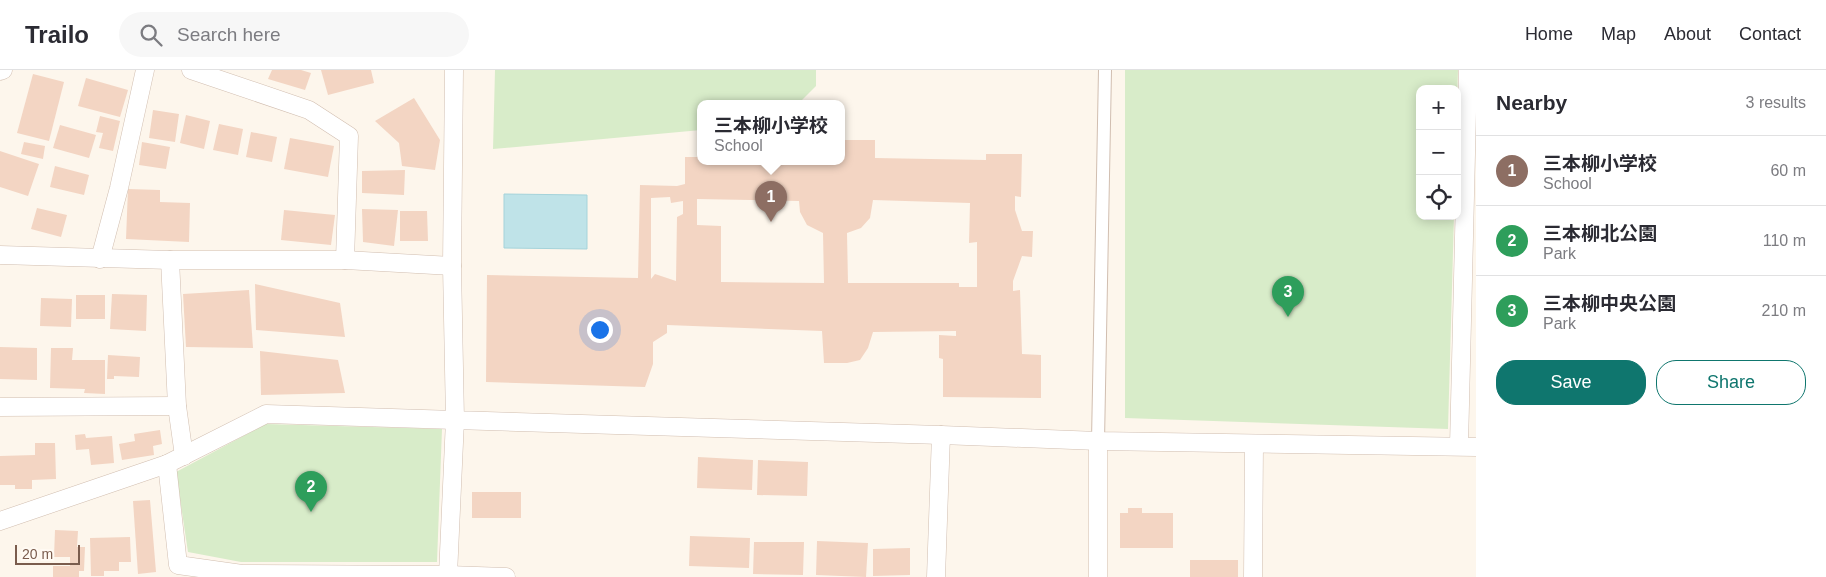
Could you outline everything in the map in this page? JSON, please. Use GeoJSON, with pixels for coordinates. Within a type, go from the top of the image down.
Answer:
{"type":"FeatureCollection","features":[{"type":"Feature","properties":{"kind":"street"},"geometry":{"type":"LineString","coordinates":[[100,258],[119,188],[145,70]]}},
{"type":"Feature","properties":{"kind":"street"},"geometry":{"type":"LineString","coordinates":[[191,70],[309,110],[349,136],[345,260]]}},
{"type":"Feature","properties":{"kind":"street"},"geometry":{"type":"LineString","coordinates":[[448,575],[454,420],[452,266],[454,70]]}},
{"type":"Feature","properties":{"kind":"street"},"geometry":{"type":"LineString","coordinates":[[1098,577],[1098,441],[1104,70]]}},
{"type":"Feature","properties":{"kind":"street"},"geometry":{"type":"LineString","coordinates":[[0,521],[167,464],[266,414],[1098,441],[1468,446],[1471,132],[1468,70]]}},
{"type":"Feature","properties":{"kind":"street"},"geometry":{"type":"LineString","coordinates":[[0,255],[170,260],[345,260],[452,266]]}},
{"type":"Feature","properties":{"kind":"street"},"geometry":{"type":"LineString","coordinates":[[170,260],[177,406],[184,456]]}},
{"type":"Feature","properties":{"kind":"street"},"geometry":{"type":"LineString","coordinates":[[0,407],[177,406]]}},
{"type":"Feature","properties":{"kind":"street"},"geometry":{"type":"LineString","coordinates":[[936,577],[940,435]]}},
{"type":"Feature","properties":{"kind":"street"},"geometry":{"type":"LineString","coordinates":[[1253,577],[1254,444]]}},
{"type":"Feature","properties":{"kind":"street"},"geometry":{"type":"LineString","coordinates":[[167,464],[178,564],[242,576],[448,575],[506,577]]}},
{"type":"Feature","properties":{"kind":"green space"},"geometry":{"type":"Polygon","coordinates":[[[495,70],[816,70],[816,86],[802,100],[697,100],[697,130],[493,149],[495,70]]]}},
{"type":"Feature","properties":{"kind":"green space"},"geometry":{"type":"Polygon","coordinates":[[[1125,70],[1458,70],[1458,85],[1416,85],[1416,220],[1454,220],[1448,429],[1125,418],[1125,70]]]}},
{"type":"Feature","properties":{"kind":"green space"},"geometry":{"type":"Polygon","coordinates":[[[266,424],[442,429],[437,562],[241,562],[188,552],[176,472],[266,424]]]}},
{"type":"Feature","properties":{"kind":"water"},"geometry":{"type":"Polygon","coordinates":[[[504,194],[587,195],[587,249],[504,248],[504,194]]]}},
{"type":"Feature","properties":{"kind":"building"},"geometry":{"type":"Polygon","coordinates":[[[272,70],[301,70],[311,73],[305,90],[268,79],[272,70]]]}},
{"type":"Feature","properties":{"kind":"building"},"geometry":{"type":"Polygon","coordinates":[[[321,70],[371,70],[374,83],[328,95],[321,70]]]}},
{"type":"Feature","properties":{"kind":"building"},"geometry":{"type":"Polygon","coordinates":[[[33,74],[64,82],[49,141],[17,133],[33,74]]]}},
{"type":"Feature","properties":{"kind":"building"},"geometry":{"type":"Polygon","coordinates":[[[86,78],[128,90],[120,117],[78,106],[86,78]]]}},
{"type":"Feature","properties":{"kind":"building"},"geometry":{"type":"Polygon","coordinates":[[[414,98],[440,140],[435,170],[402,166],[399,143],[375,121],[414,98]]]}},
{"type":"Feature","properties":{"kind":"building"},"geometry":{"type":"Polygon","coordinates":[[[153,110],[179,114],[175,142],[149,138],[153,110]]]}},
{"type":"Feature","properties":{"kind":"building"},"geometry":{"type":"Polygon","coordinates":[[[186,115],[210,121],[204,149],[180,143],[186,115]]]}},
{"type":"Feature","properties":{"kind":"building"},"geometry":{"type":"Polygon","coordinates":[[[100,116],[120,121],[113,151],[99,148],[103,133],[96,132],[100,116]]]}},
{"type":"Feature","properties":{"kind":"building"},"geometry":{"type":"Polygon","coordinates":[[[219,124],[243,129],[238,155],[213,150],[219,124]]]}},
{"type":"Feature","properties":{"kind":"building"},"geometry":{"type":"Polygon","coordinates":[[[60,125],[96,135],[89,158],[53,148],[60,125]]]}},
{"type":"Feature","properties":{"kind":"building"},"geometry":{"type":"Polygon","coordinates":[[[251,132],[277,137],[272,162],[246,157],[251,132]]]}},
{"type":"Feature","properties":{"kind":"building"},"geometry":{"type":"Polygon","coordinates":[[[290,138],[334,146],[328,177],[284,169],[290,138]]]}},
{"type":"Feature","properties":{"kind":"building"},"geometry":{"type":"Polygon","coordinates":[[[845,140],[875,140],[875,158],[986,160],[986,154],[1022,154],[1021,197],[1015,196],[1015,210],[1022,231],[1033,231],[1032,257],[1022,256],[1013,281],[1013,291],[1020,290],[1022,354],[1041,355],[1041,398],[943,397],[943,359],[939,358],[939,335],[956,336],[956,331],[873,332],[868,348],[860,360],[847,363],[824,363],[822,331],[667,325],[667,333],[653,342],[653,364],[645,387],[486,382],[487,275],[638,278],[640,185],[677,186],[685,184],[685,157],[697,157],[697,165],[845,165],[845,140]],[[670,197],[651,198],[651,279],[655,274],[676,281],[677,217],[683,214],[683,201],[671,203],[670,197]],[[697,199],[697,225],[721,226],[721,282],[824,283],[823,233],[807,225],[800,212],[799,201],[697,199]],[[873,200],[870,218],[861,228],[847,233],[848,283],[959,283],[959,287],[977,287],[977,242],[969,243],[970,203],[873,200]]]}},
{"type":"Feature","properties":{"kind":"building"},"geometry":{"type":"Polygon","coordinates":[[[24,142],[45,146],[43,159],[21,154],[24,142]]]}},
{"type":"Feature","properties":{"kind":"building"},"geometry":{"type":"Polygon","coordinates":[[[142,142],[170,147],[166,169],[139,165],[142,142]]]}},
{"type":"Feature","properties":{"kind":"building"},"geometry":{"type":"Polygon","coordinates":[[[0,151],[39,164],[28,196],[0,187],[0,151]]]}},
{"type":"Feature","properties":{"kind":"building"},"geometry":{"type":"Polygon","coordinates":[[[55,166],[89,175],[84,195],[50,187],[55,166]]]}},
{"type":"Feature","properties":{"kind":"building"},"geometry":{"type":"Polygon","coordinates":[[[405,170],[404,195],[362,193],[362,171],[405,170]]]}},
{"type":"Feature","properties":{"kind":"building"},"geometry":{"type":"Polygon","coordinates":[[[128,189],[160,190],[160,202],[190,203],[189,242],[126,239],[128,189]]]}},
{"type":"Feature","properties":{"kind":"building"},"geometry":{"type":"Polygon","coordinates":[[[37,208],[67,215],[61,237],[31,229],[37,208]]]}},
{"type":"Feature","properties":{"kind":"building"},"geometry":{"type":"Polygon","coordinates":[[[362,209],[398,210],[394,246],[363,242],[362,209]]]}},
{"type":"Feature","properties":{"kind":"building"},"geometry":{"type":"Polygon","coordinates":[[[284,210],[335,215],[331,245],[281,240],[284,210]]]}},
{"type":"Feature","properties":{"kind":"building"},"geometry":{"type":"Polygon","coordinates":[[[400,211],[427,211],[428,241],[400,241],[400,211]]]}},
{"type":"Feature","properties":{"kind":"building"},"geometry":{"type":"Polygon","coordinates":[[[255,284],[340,303],[345,337],[256,330],[255,284]]]}},
{"type":"Feature","properties":{"kind":"building"},"geometry":{"type":"Polygon","coordinates":[[[249,290],[253,348],[186,347],[183,294],[249,290]]]}},
{"type":"Feature","properties":{"kind":"building"},"geometry":{"type":"Polygon","coordinates":[[[112,294],[147,295],[146,331],[110,329],[112,294]]]}},
{"type":"Feature","properties":{"kind":"building"},"geometry":{"type":"Polygon","coordinates":[[[76,295],[105,295],[105,319],[76,319],[76,295]]]}},
{"type":"Feature","properties":{"kind":"building"},"geometry":{"type":"Polygon","coordinates":[[[41,298],[72,299],[71,327],[40,326],[41,298]]]}},
{"type":"Feature","properties":{"kind":"building"},"geometry":{"type":"Polygon","coordinates":[[[0,347],[37,348],[37,380],[0,379],[0,347]]]}},
{"type":"Feature","properties":{"kind":"building"},"geometry":{"type":"Polygon","coordinates":[[[51,348],[73,348],[72,360],[105,360],[105,394],[84,393],[85,389],[50,388],[51,348]]]}},
{"type":"Feature","properties":{"kind":"building"},"geometry":{"type":"Polygon","coordinates":[[[260,351],[338,360],[345,393],[261,395],[260,351]]]}},
{"type":"Feature","properties":{"kind":"building"},"geometry":{"type":"Polygon","coordinates":[[[108,355],[140,357],[139,377],[114,376],[114,379],[107,379],[108,355]]]}},
{"type":"Feature","properties":{"kind":"building"},"geometry":{"type":"Polygon","coordinates":[[[160,430],[162,444],[153,446],[154,455],[122,460],[119,444],[135,441],[134,434],[160,430]]]}},
{"type":"Feature","properties":{"kind":"building"},"geometry":{"type":"Polygon","coordinates":[[[85,434],[86,438],[112,436],[114,463],[91,465],[89,449],[76,450],[75,435],[85,434]]]}},
{"type":"Feature","properties":{"kind":"building"},"geometry":{"type":"Polygon","coordinates":[[[35,443],[55,443],[56,479],[32,480],[32,489],[15,489],[15,485],[0,485],[0,456],[35,455],[35,443]]]}},
{"type":"Feature","properties":{"kind":"building"},"geometry":{"type":"Polygon","coordinates":[[[698,457],[753,460],[752,490],[697,488],[698,457]]]}},
{"type":"Feature","properties":{"kind":"building"},"geometry":{"type":"Polygon","coordinates":[[[758,460],[808,462],[807,496],[757,495],[758,460]]]}},
{"type":"Feature","properties":{"kind":"building"},"geometry":{"type":"Polygon","coordinates":[[[472,492],[521,492],[521,518],[472,518],[472,492]]]}},
{"type":"Feature","properties":{"kind":"building"},"geometry":{"type":"Polygon","coordinates":[[[150,500],[156,572],[138,574],[133,501],[150,500]]]}},
{"type":"Feature","properties":{"kind":"building"},"geometry":{"type":"Polygon","coordinates":[[[1128,508],[1142,508],[1142,513],[1173,513],[1173,548],[1120,548],[1120,513],[1128,513],[1128,508]]]}},
{"type":"Feature","properties":{"kind":"building"},"geometry":{"type":"Polygon","coordinates":[[[55,530],[78,531],[77,547],[85,547],[84,571],[79,571],[79,577],[53,577],[53,566],[70,566],[70,557],[54,557],[55,530]]]}},
{"type":"Feature","properties":{"kind":"building"},"geometry":{"type":"Polygon","coordinates":[[[690,536],[750,538],[749,568],[689,566],[690,536]]]}},
{"type":"Feature","properties":{"kind":"building"},"geometry":{"type":"Polygon","coordinates":[[[130,537],[131,562],[119,562],[119,571],[104,571],[104,576],[91,576],[90,538],[130,537]]]}},
{"type":"Feature","properties":{"kind":"building"},"geometry":{"type":"Polygon","coordinates":[[[817,541],[868,543],[866,577],[816,575],[817,541]]]}},
{"type":"Feature","properties":{"kind":"building"},"geometry":{"type":"Polygon","coordinates":[[[754,542],[804,542],[803,575],[753,574],[754,542]]]}},
{"type":"Feature","properties":{"kind":"building"},"geometry":{"type":"Polygon","coordinates":[[[910,548],[910,575],[873,576],[873,549],[910,548]]]}},
{"type":"Feature","properties":{"kind":"building"},"geometry":{"type":"Polygon","coordinates":[[[1190,560],[1238,560],[1238,577],[1190,577],[1190,560]]]}},
{"type":"Feature","properties":{"kind":"place","name":"三本柳小学校"},"geometry":{"type":"Point","coordinates":[771,222]}},
{"type":"Feature","properties":{"kind":"place","name":"三本柳中央公園"},"geometry":{"type":"Point","coordinates":[1288,317]}},
{"type":"Feature","properties":{"kind":"place","name":"三本柳北公園"},"geometry":{"type":"Point","coordinates":[311,512]}}]}
